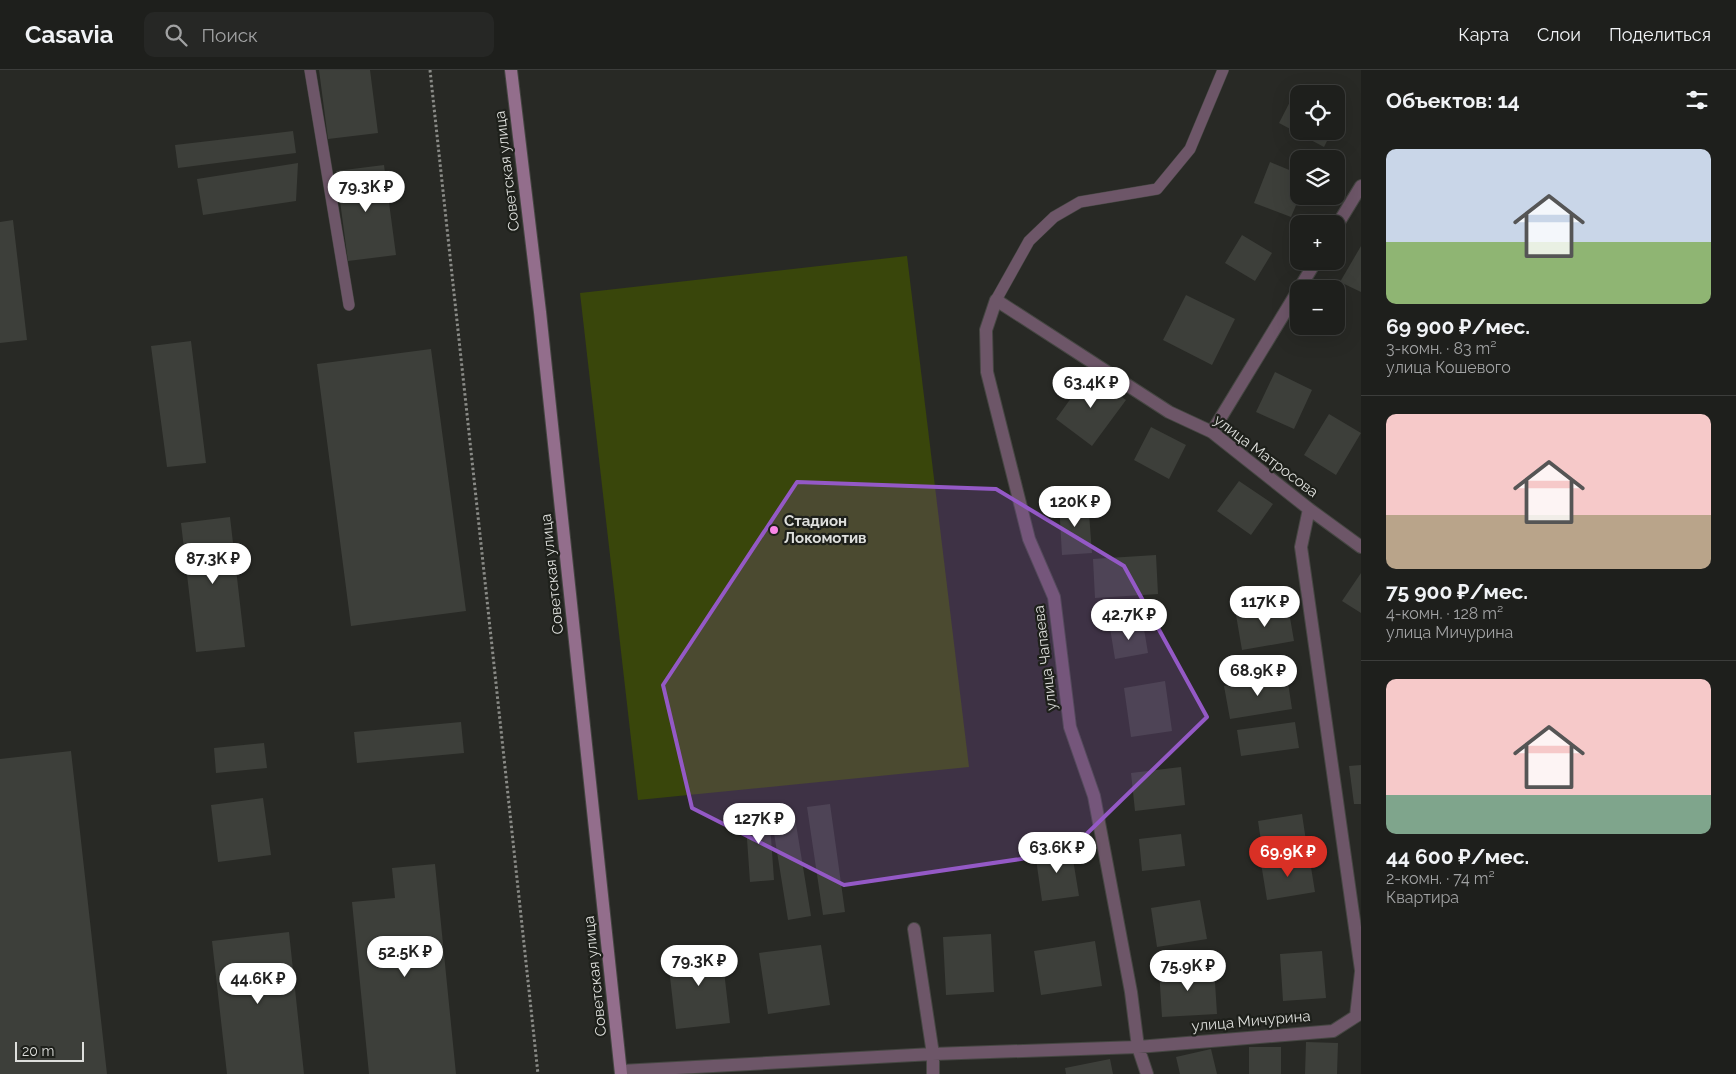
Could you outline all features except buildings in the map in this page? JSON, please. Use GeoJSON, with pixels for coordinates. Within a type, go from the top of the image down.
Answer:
{"type":"FeatureCollection","features":[{"type":"Feature","properties":{"kind":"main road","name":"Советская улица"},"geometry":{"type":"LineString","coordinates":[[511,70],[541,322],[621,1072]]}},
{"type":"Feature","properties":{"kind":"street"},"geometry":{"type":"LineString","coordinates":[[1343,215],[1361,186]]}},
{"type":"Feature","properties":{"kind":"street","name":"улица Матросова"},"geometry":{"type":"LineString","coordinates":[[996,300],[1169,412],[1212,432],[1309,509],[1361,547]]}},
{"type":"Feature","properties":{"kind":"street","name":"улица Чапаева"},"geometry":{"type":"LineString","coordinates":[[996,300],[986,330],[987,372],[1028,539],[1054,597],[1070,727],[1094,796],[1131,992],[1138,1047],[1147,1074]]}},
{"type":"Feature","properties":{"kind":"street"},"geometry":{"type":"LineString","coordinates":[[1212,432],[1290,304]]}},
{"type":"Feature","properties":{"kind":"street"},"geometry":{"type":"LineString","coordinates":[[1309,509],[1301,547],[1361,971],[1359,1014]]}},
{"type":"Feature","properties":{"kind":"street"},"geometry":{"type":"LineString","coordinates":[[914,929],[933,1054],[933,1074]]}},
{"type":"Feature","properties":{"kind":"street","name":"улица Мичурина"},"geometry":{"type":"LineString","coordinates":[[621,1072],[933,1054],[1138,1047],[1333,1031],[1359,1014]]}},
{"type":"Feature","properties":{"kind":"lane"},"geometry":{"type":"LineString","coordinates":[[310,70],[349,305]]}},
{"type":"Feature","properties":{"kind":"lane"},"geometry":{"type":"LineString","coordinates":[[996,300],[1029,241],[1054,217],[1080,202],[1157,189],[1190,149],[1223,70]]}},
{"type":"Feature","properties":{"kind":"path"},"geometry":{"type":"LineString","coordinates":[[430,70],[538,1074]]}},
{"type":"Feature","properties":{"kind":"highlighted area"},"geometry":{"type":"Polygon","coordinates":[[[797,482],[996,489],[1124,566],[1207,717],[1068,852],[844,885],[692,808],[663,685],[797,482]]]}},
{"type":"Feature","properties":{"kind":"green space","name":"Стадион Локомотив"},"geometry":{"type":"Polygon","coordinates":[[[907,256],[969,767],[638,800],[580,293],[907,256]]]}},
{"type":"Feature","properties":{"kind":"place","name":"Стадион Локомотив"},"geometry":{"type":"Point","coordinates":[774,530]}}]}
